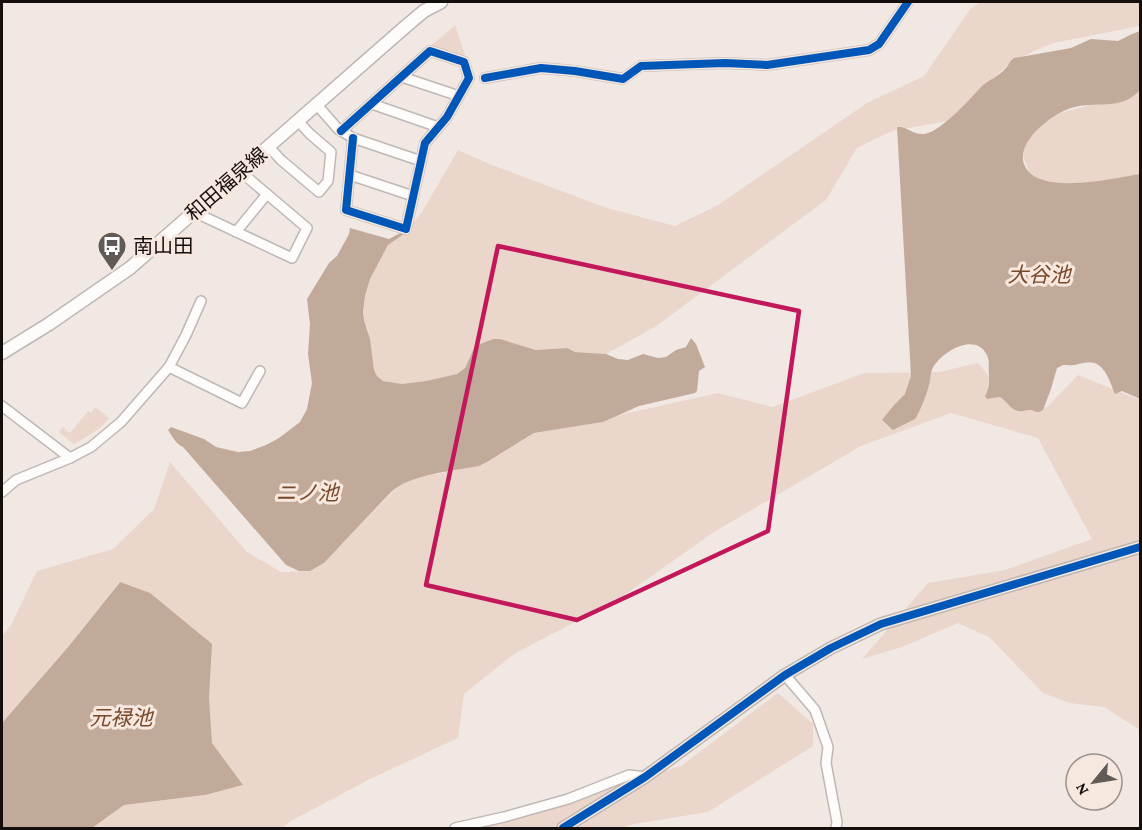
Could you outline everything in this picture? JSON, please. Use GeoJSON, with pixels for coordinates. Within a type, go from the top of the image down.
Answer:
{"type":"FeatureCollection","features":[{"type":"Feature","properties":{"kind":"main road","name":"和田福泉線"},"geometry":{"type":"LineString","coordinates":[[2,353],[49,324],[130,268],[405,27],[424,11],[441,2]]}},
{"type":"Feature","properties":{"kind":"street"},"geometry":{"type":"LineString","coordinates":[[485,78],[541,68],[623,79],[641,66],[725,63],[767,65],[869,50],[879,44],[908,2]]}},
{"type":"Feature","properties":{"kind":"street"},"geometry":{"type":"LineString","coordinates":[[341,131],[430,51],[465,62],[469,78],[447,117],[425,143],[406,229],[346,210],[353,138]]}},
{"type":"Feature","properties":{"kind":"street"},"geometry":{"type":"LineString","coordinates":[[402,77],[459,96]]}},
{"type":"Feature","properties":{"kind":"street"},"geometry":{"type":"LineString","coordinates":[[372,104],[438,127]]}},
{"type":"Feature","properties":{"kind":"street"},"geometry":{"type":"LineString","coordinates":[[317,105],[341,131],[353,138],[421,162]]}},
{"type":"Feature","properties":{"kind":"street"},"geometry":{"type":"LineString","coordinates":[[269,147],[319,192],[328,181],[331,152],[310,135],[298,121]]}},
{"type":"Feature","properties":{"kind":"street"},"geometry":{"type":"LineString","coordinates":[[194,212],[292,258],[307,228],[241,172]]}},
{"type":"Feature","properties":{"kind":"street"},"geometry":{"type":"LineString","coordinates":[[350,175],[413,196]]}},
{"type":"Feature","properties":{"kind":"street"},"geometry":{"type":"LineString","coordinates":[[236,232],[267,194]]}},
{"type":"Feature","properties":{"kind":"street"},"geometry":{"type":"LineString","coordinates":[[2,492],[16,480],[91,447],[121,422],[168,367],[201,300]]}},
{"type":"Feature","properties":{"kind":"street"},"geometry":{"type":"LineString","coordinates":[[168,367],[242,403],[260,371]]}},
{"type":"Feature","properties":{"kind":"street"},"geometry":{"type":"LineString","coordinates":[[2,406],[70,458]]}},
{"type":"Feature","properties":{"kind":"street"},"geometry":{"type":"LineString","coordinates":[[563,828],[645,777],[785,675],[831,648],[881,624],[1140,547]]}},
{"type":"Feature","properties":{"kind":"street"},"geometry":{"type":"LineString","coordinates":[[785,675],[815,710],[828,747],[826,763],[837,822],[836,828]]}},
{"type":"Feature","properties":{"kind":"street"},"geometry":{"type":"LineString","coordinates":[[455,828],[568,799],[628,775],[645,777]]}},
{"type":"Feature","properties":{"kind":"highlighted area"},"geometry":{"type":"Polygon","coordinates":[[[498,246],[799,311],[768,531],[577,620],[426,585],[498,246]]]}},
{"type":"Feature","properties":{"kind":"shaded area"},"geometry":{"type":"Polygon","coordinates":[[[981,2],[1140,2],[1140,26],[1053,43],[1012,61],[948,121],[892,131],[857,148],[826,200],[655,327],[606,354],[575,352],[567,348],[536,350],[493,339],[475,346],[465,368],[457,374],[402,384],[383,381],[377,376],[363,312],[370,279],[388,245],[404,234],[422,212],[458,150],[607,208],[675,226],[718,205],[867,103],[924,76],[971,8],[981,2]]]}},
{"type":"Feature","properties":{"kind":"shaded area"},"geometry":{"type":"Polygon","coordinates":[[[455,25],[466,58],[431,46],[455,25]]]}},
{"type":"Feature","properties":{"kind":"shaded area"},"geometry":{"type":"Polygon","coordinates":[[[1140,81],[1140,181],[1064,185],[1032,180],[1020,148],[1049,116],[1109,100],[1140,81]]]}},
{"type":"Feature","properties":{"kind":"shaded area"},"geometry":{"type":"Polygon","coordinates":[[[978,363],[1016,410],[1047,407],[1078,375],[1140,400],[1140,730],[1104,707],[1069,703],[1043,693],[989,637],[958,623],[902,647],[862,659],[928,583],[1005,570],[1092,539],[1038,438],[951,413],[861,446],[714,532],[619,599],[514,654],[464,694],[458,738],[370,779],[289,822],[283,828],[92,828],[124,805],[205,795],[243,785],[212,743],[209,697],[119,582],[69,646],[2,723],[2,636],[11,625],[37,571],[113,549],[154,509],[170,462],[247,552],[281,572],[310,571],[324,563],[397,487],[416,478],[479,466],[535,433],[603,422],[615,416],[718,393],[773,407],[864,373],[939,372],[978,363]]]}},
{"type":"Feature","properties":{"kind":"shaded area"},"geometry":{"type":"Polygon","coordinates":[[[95,407],[109,418],[93,433],[74,444],[59,432],[63,427],[70,433],[88,411],[91,413],[95,407]]]}},
{"type":"Feature","properties":{"kind":"shaded area"},"geometry":{"type":"Polygon","coordinates":[[[778,693],[813,724],[813,746],[708,812],[634,824],[623,828],[469,828],[681,766],[778,693]]]}},
{"type":"Feature","properties":{"kind":"water","name":"大谷池"},"geometry":{"type":"Polygon","coordinates":[[[1140,31],[1140,90],[1124,101],[1071,108],[1053,117],[1034,133],[1028,142],[1023,152],[1023,162],[1028,171],[1037,178],[1050,182],[1082,183],[1140,174],[1140,399],[1122,391],[1115,394],[1105,371],[1090,362],[1063,365],[1057,368],[1043,410],[1038,412],[1017,411],[1002,398],[987,399],[985,396],[989,385],[988,357],[982,348],[969,344],[947,353],[936,363],[915,419],[893,430],[882,420],[905,394],[911,376],[897,127],[917,133],[931,132],[955,114],[982,86],[1003,71],[1014,58],[1071,48],[1091,39],[1118,41],[1140,31]]]}},
{"type":"Feature","properties":{"kind":"water","name":"ニノ池"},"geometry":{"type":"Polygon","coordinates":[[[350,228],[389,239],[402,232],[404,234],[388,245],[370,279],[365,296],[363,312],[370,339],[374,370],[383,381],[402,384],[457,374],[465,368],[475,346],[493,339],[536,350],[567,348],[575,352],[606,354],[628,360],[643,354],[658,358],[666,357],[686,347],[691,338],[696,344],[705,367],[699,371],[697,391],[639,406],[603,422],[534,433],[479,466],[433,474],[410,481],[391,492],[324,563],[310,571],[299,571],[286,565],[183,447],[176,442],[168,430],[171,427],[204,439],[216,447],[238,452],[250,451],[266,445],[300,422],[307,409],[312,383],[308,354],[310,324],[307,299],[329,263],[337,256],[350,228]]]}},
{"type":"Feature","properties":{"kind":"water","name":"元禄池"},"geometry":{"type":"Polygon","coordinates":[[[120,582],[150,593],[212,644],[209,697],[212,743],[243,785],[205,795],[124,805],[92,828],[2,828],[2,723],[69,646],[120,582]]]}},
{"type":"Feature","properties":{"kind":"cycle path"},"geometry":{"type":"LineString","coordinates":[[485,78],[541,68],[623,79],[641,66],[725,63],[767,65],[869,50],[879,44],[908,2]]}},
{"type":"Feature","properties":{"kind":"cycle path"},"geometry":{"type":"LineString","coordinates":[[341,131],[430,51],[464,62],[469,78],[447,117],[425,143],[406,229],[346,210],[353,138]]}},
{"type":"Feature","properties":{"kind":"cycle path"},"geometry":{"type":"LineString","coordinates":[[563,828],[645,777],[785,675],[831,648],[881,624],[1140,547]]}},
{"type":"Feature","properties":{"kind":"place","name":"南山田"},"geometry":{"type":"Point","coordinates":[112,272]}}]}
